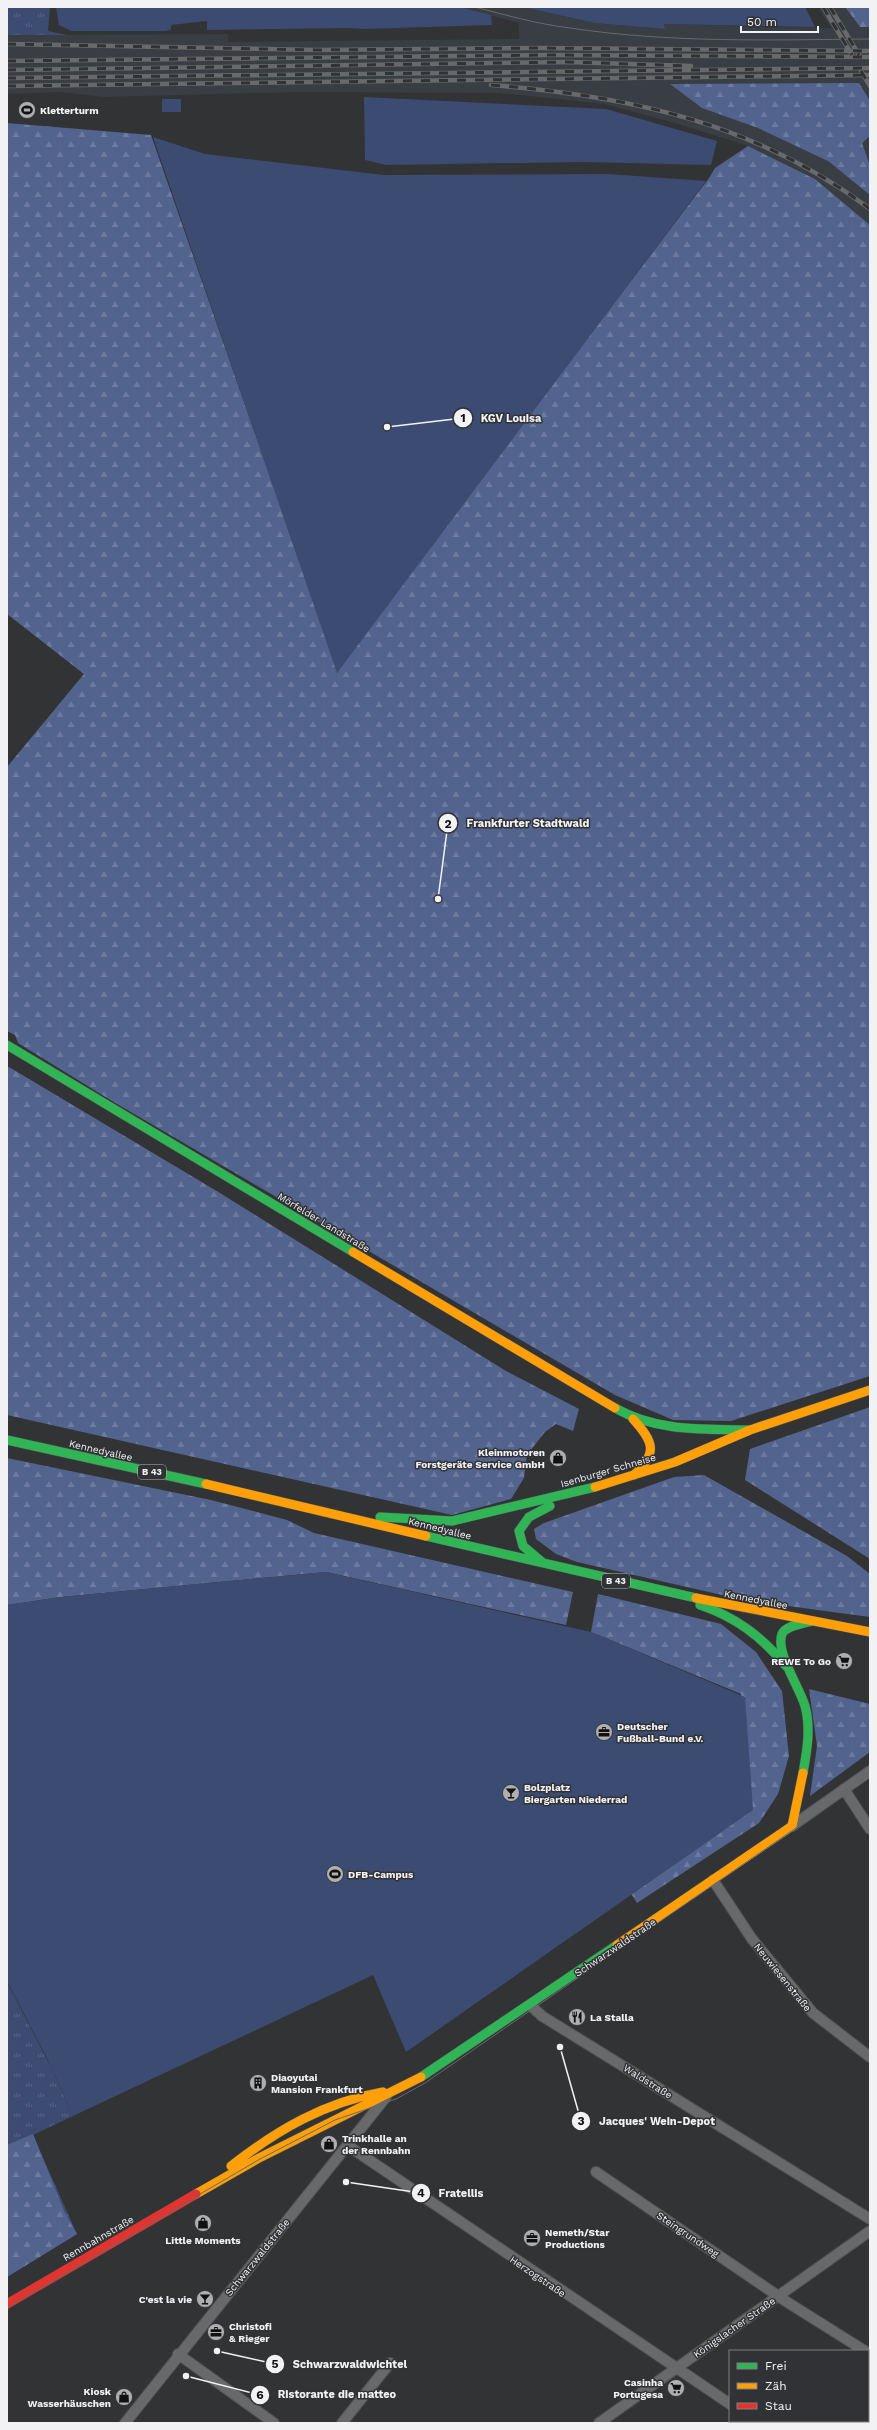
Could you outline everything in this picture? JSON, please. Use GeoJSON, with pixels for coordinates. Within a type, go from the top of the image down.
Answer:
{"type":"FeatureCollection","features":[{"type":"Feature","properties":{"kind":"main road","name":"Mörfelder Landstraße"},"geometry":{"type":"LineString","coordinates":[[7,1045],[526,1356],[631,1417],[670,1428],[750,1430]]}},
{"type":"Feature","properties":{"kind":"main road","name":"Isenburger Schneise"},"geometry":{"type":"LineString","coordinates":[[342,1515],[452,1521],[634,1475],[675,1462],[750,1430],[870,1390]]}},
{"type":"Feature","properties":{"kind":"main road","name":"Mörfelder Landstraße"},"geometry":{"type":"LineString","coordinates":[[631,1417],[648,1435],[652,1445],[647,1461],[634,1475]]}},
{"type":"Feature","properties":{"kind":"main road","name":"Kennedyallee"},"geometry":{"type":"LineString","coordinates":[[7,1440],[342,1515],[549,1566],[812,1622],[870,1632]]}},
{"type":"Feature","properties":{"kind":"main road"},"geometry":{"type":"LineString","coordinates":[[549,1566],[529,1553],[522,1544],[520,1532],[525,1519],[531,1513],[602,1484]]}},
{"type":"Feature","properties":{"kind":"main road"},"geometry":{"type":"LineString","coordinates":[[683,1594],[689,1602],[716,1610],[752,1629],[763,1639],[790,1672]]}},
{"type":"Feature","properties":{"kind":"main road"},"geometry":{"type":"LineString","coordinates":[[792,1826],[807,1733],[805,1707],[790,1672],[782,1642],[782,1635],[790,1627],[812,1622]]}},
{"type":"Feature","properties":{"kind":"main road","name":"Schwarzwaldstraße"},"geometry":{"type":"LineString","coordinates":[[436,2066],[530,2005],[792,1826]]}},
{"type":"Feature","properties":{"kind":"main road","name":"Rennbahnstraße"},"geometry":{"type":"LineString","coordinates":[[7,2304],[259,2158],[410,2083],[436,2066]]}},
{"type":"Feature","properties":{"kind":"main road","name":"Rennbahnstraße"},"geometry":{"type":"LineString","coordinates":[[201,2191],[257,2145],[313,2113],[350,2098],[391,2092]]}},
{"type":"Feature","properties":{"kind":"street","name":"Schwarzwaldstraße"},"geometry":{"type":"LineString","coordinates":[[792,1826],[870,1771]]}},
{"type":"Feature","properties":{"kind":"street"},"geometry":{"type":"LineString","coordinates":[[844,1789],[870,1829]]}},
{"type":"Feature","properties":{"kind":"street","name":"Neuwiesenstraße"},"geometry":{"type":"LineString","coordinates":[[713,1880],[752,1939],[813,2013],[870,2057]]}},
{"type":"Feature","properties":{"kind":"street","name":"Waldstraße"},"geometry":{"type":"LineString","coordinates":[[530,2005],[542,2016],[870,2218]]}},
{"type":"Feature","properties":{"kind":"street","name":"Schwarzwaldstraße"},"geometry":{"type":"LineString","coordinates":[[125,2423],[178,2354],[391,2092]]}},
{"type":"Feature","properties":{"kind":"street","name":"Herzogstraße"},"geometry":{"type":"LineString","coordinates":[[347,2145],[675,2369],[729,2403]]}},
{"type":"Feature","properties":{"kind":"street","name":"Steingrundweg"},"geometry":{"type":"LineString","coordinates":[[596,2172],[863,2350]]}},
{"type":"Feature","properties":{"kind":"street","name":"Königslacher Straße"},"geometry":{"type":"LineString","coordinates":[[599,2423],[870,2231]]}},
{"type":"Feature","properties":{"kind":"street"},"geometry":{"type":"LineString","coordinates":[[178,2354],[274,2423]]}},
{"type":"Feature","properties":{"kind":"street"},"geometry":{"type":"LineString","coordinates":[[342,2423],[390,2363]]}},
{"type":"Feature","properties":{"kind":"shaded area"},"geometry":{"type":"Polygon","coordinates":[[[459,7],[523,7],[595,23],[665,29],[664,24],[831,28],[818,7],[845,7],[860,27],[870,27],[870,225],[815,179],[748,146],[675,123],[605,104],[500,93],[300,92],[104,97],[61,92],[7,94],[7,35],[228,34],[228,42],[519,39],[519,23],[459,7]]]}},
{"type":"Feature","properties":{"kind":"green space"},"geometry":{"type":"Polygon","coordinates":[[[7,7],[50,7],[48,31],[66,35],[7,35],[7,7]]]}},
{"type":"Feature","properties":{"kind":"green space"},"geometry":{"type":"Polygon","coordinates":[[[56,7],[459,7],[491,15],[492,25],[365,29],[207,30],[207,21],[171,25],[171,30],[165,31],[71,31],[59,25],[56,7]]]}},
{"type":"Feature","properties":{"kind":"green space"},"geometry":{"type":"Polygon","coordinates":[[[523,7],[805,7],[815,27],[664,24],[665,29],[595,23],[523,7]]]}},
{"type":"Feature","properties":{"kind":"green space"},"geometry":{"type":"Polygon","coordinates":[[[845,7],[870,7],[870,27],[860,27],[845,7]]]}},
{"type":"Feature","properties":{"kind":"green space"},"geometry":{"type":"Polygon","coordinates":[[[859,83],[870,101],[870,136],[862,143],[870,166],[870,195],[828,161],[758,128],[702,108],[670,84],[859,83]]]}},
{"type":"Feature","properties":{"kind":"green space"},"geometry":{"type":"Polygon","coordinates":[[[364,97],[606,109],[717,141],[711,165],[583,162],[386,165],[365,160],[364,97]]]}},
{"type":"Feature","properties":{"kind":"green space"},"geometry":{"type":"Polygon","coordinates":[[[162,99],[181,99],[181,112],[162,112],[162,99]]]}},
{"type":"Feature","properties":{"kind":"green space"},"geometry":{"type":"Polygon","coordinates":[[[7,123],[151,135],[337,669],[709,178],[715,168],[748,146],[815,179],[870,225],[870,1376],[731,1421],[673,1420],[615,1395],[112,1101],[18,1043],[15,1035],[7,1031],[7,767],[84,674],[7,614],[7,123]]]}},
{"type":"Feature","properties":{"kind":"green space"},"geometry":{"type":"Polygon","coordinates":[[[153,137],[205,154],[384,175],[608,174],[706,181],[337,673],[153,137]]]}},
{"type":"Feature","properties":{"kind":"green space"},"geometry":{"type":"Polygon","coordinates":[[[9,1067],[220,1193],[506,1371],[579,1409],[573,1431],[556,1424],[545,1432],[527,1455],[524,1478],[511,1499],[452,1515],[7,1415],[7,1068],[9,1067]]]}},
{"type":"Feature","properties":{"kind":"green space"},"geometry":{"type":"Polygon","coordinates":[[[870,1407],[870,1559],[745,1480],[750,1449],[870,1407]]]}},
{"type":"Feature","properties":{"kind":"green space"},"geometry":{"type":"Polygon","coordinates":[[[7,1458],[211,1500],[287,1520],[314,1533],[573,1592],[566,1625],[326,1572],[61,1597],[7,1605],[7,1458]]]}},
{"type":"Feature","properties":{"kind":"green space"},"geometry":{"type":"Polygon","coordinates":[[[704,1475],[847,1556],[870,1574],[870,1617],[744,1600],[577,1562],[556,1554],[536,1539],[534,1529],[544,1523],[674,1477],[704,1475]]]}},
{"type":"Feature","properties":{"kind":"green space","name":"DFB-Campus"},"geometry":{"type":"Polygon","coordinates":[[[326,1572],[591,1632],[745,1697],[753,1810],[406,2052],[373,1975],[73,2116],[48,2060],[7,1981],[7,1605],[61,1597],[326,1572]]]}},
{"type":"Feature","properties":{"kind":"green space"},"geometry":{"type":"Polygon","coordinates":[[[598,1594],[721,1624],[756,1652],[782,1691],[789,1756],[778,1794],[759,1823],[637,1903],[620,1876],[728,1793],[741,1694],[591,1632],[598,1594]]]}},
{"type":"Feature","properties":{"kind":"green space"},"geometry":{"type":"Polygon","coordinates":[[[809,1689],[870,1704],[870,1752],[810,1796],[817,1746],[809,1689]]]}},
{"type":"Feature","properties":{"kind":"green space"},"geometry":{"type":"Polygon","coordinates":[[[7,1982],[51,2067],[73,2116],[33,2135],[77,2234],[7,2277],[7,1982]]]}},
{"type":"Feature","properties":{"kind":"green space"},"geometry":{"type":"Polygon","coordinates":[[[33,2134],[65,2213],[77,2234],[7,2277],[7,2145],[33,2134]]]}},
{"type":"Feature","properties":{"kind":"tram line"},"geometry":{"type":"LineString","coordinates":[[475,7],[546,24],[607,33],[720,40],[870,39]]}},
{"type":"Feature","properties":{"kind":"tram line"},"geometry":{"type":"LineString","coordinates":[[7,2307],[260,2159],[335,2120],[396,2099],[425,2083],[870,1777]]}},
{"type":"Feature","properties":{"kind":"railway"},"geometry":{"type":"LineString","coordinates":[[823,7],[852,55]]}},
{"type":"Feature","properties":{"kind":"railway"},"geometry":{"type":"LineString","coordinates":[[830,7],[859,55]]}},
{"type":"Feature","properties":{"kind":"railway"},"geometry":{"type":"LineString","coordinates":[[7,44],[316,50],[540,48],[870,51]]}},
{"type":"Feature","properties":{"kind":"railway"},"geometry":{"type":"LineString","coordinates":[[7,61],[548,55],[870,57]]}},
{"type":"Feature","properties":{"kind":"railway"},"geometry":{"type":"LineString","coordinates":[[7,70],[569,62],[691,66]]}},
{"type":"Feature","properties":{"kind":"railway"},"geometry":{"type":"LineString","coordinates":[[7,78],[870,68]]}},
{"type":"Feature","properties":{"kind":"railway"},"geometry":{"type":"LineString","coordinates":[[861,71],[870,86]]}},
{"type":"Feature","properties":{"kind":"railway"},"geometry":{"type":"LineString","coordinates":[[7,86],[870,75]]}},
{"type":"Feature","properties":{"kind":"railway"},"geometry":{"type":"LineString","coordinates":[[491,85],[593,97],[642,106],[690,119],[736,135],[782,155],[826,179],[870,209]]}},
{"type":"Feature","properties":{"kind":"traffic: fast"},"geometry":{"type":"LineString","coordinates":[[7,1045],[353,1252]]}},
{"type":"Feature","properties":{"kind":"traffic: fast"},"geometry":{"type":"LineString","coordinates":[[615,1408],[631,1416],[647,1421],[680,1428],[749,1430]]}},
{"type":"Feature","properties":{"kind":"traffic: fast"},"geometry":{"type":"LineString","coordinates":[[7,1440],[206,1484]]}},
{"type":"Feature","properties":{"kind":"traffic: fast"},"geometry":{"type":"LineString","coordinates":[[380,1517],[452,1521],[595,1487]]}},
{"type":"Feature","properties":{"kind":"traffic: fast"},"geometry":{"type":"LineString","coordinates":[[542,1562],[523,1546],[519,1531],[529,1517],[550,1506]]}},
{"type":"Feature","properties":{"kind":"traffic: fast"},"geometry":{"type":"LineString","coordinates":[[426,1536],[696,1598]]}},
{"type":"Feature","properties":{"kind":"traffic: fast"},"geometry":{"type":"LineString","coordinates":[[700,1605],[713,1610],[748,1629],[768,1646],[786,1666]]}},
{"type":"Feature","properties":{"kind":"traffic: fast"},"geometry":{"type":"LineString","coordinates":[[803,1773],[808,1740],[807,1714],[802,1698],[785,1660],[781,1642],[784,1631],[795,1625],[812,1621]]}},
{"type":"Feature","properties":{"kind":"traffic: fast"},"geometry":{"type":"LineString","coordinates":[[421,2077],[617,1945]]}},
{"type":"Feature","properties":{"kind":"traffic: slow"},"geometry":{"type":"LineString","coordinates":[[353,1252],[615,1408]]}},
{"type":"Feature","properties":{"kind":"traffic: slow"},"geometry":{"type":"LineString","coordinates":[[595,1487],[675,1462],[750,1430],[870,1390]]}},
{"type":"Feature","properties":{"kind":"traffic: slow"},"geometry":{"type":"LineString","coordinates":[[633,1419],[645,1434],[649,1441],[650,1447],[650,1454],[647,1460],[634,1475]]}},
{"type":"Feature","properties":{"kind":"traffic: slow"},"geometry":{"type":"LineString","coordinates":[[206,1484],[426,1536]]}},
{"type":"Feature","properties":{"kind":"traffic: slow"},"geometry":{"type":"LineString","coordinates":[[696,1598],[870,1632]]}},
{"type":"Feature","properties":{"kind":"traffic: slow"},"geometry":{"type":"LineString","coordinates":[[617,1945],[792,1826],[803,1773]]}},
{"type":"Feature","properties":{"kind":"traffic: slow"},"geometry":{"type":"LineString","coordinates":[[196,2194],[259,2158],[421,2077]]}},
{"type":"Feature","properties":{"kind":"traffic: slow"},"geometry":{"type":"LineString","coordinates":[[231,2166],[284,2129],[302,2119],[341,2103],[383,2092]]}},
{"type":"Feature","properties":{"kind":"traffic: jam"},"geometry":{"type":"LineString","coordinates":[[7,2304],[196,2194]]}},
{"type":"Feature","properties":{"kind":"place","name":"Kletterturm"},"geometry":{"type":"Point","coordinates":[27,110]}},
{"type":"Feature","properties":{"kind":"place","name":"KGV Louisa"},"geometry":{"type":"Point","coordinates":[387,427]}},
{"type":"Feature","properties":{"kind":"place","name":"Frankfurter Stadtwald"},"geometry":{"type":"Point","coordinates":[438,899]}},
{"type":"Feature","properties":{"kind":"place","name":"Kleinmotoren Forstgeräte Service GmbH"},"geometry":{"type":"Point","coordinates":[558,1458]}},
{"type":"Feature","properties":{"kind":"place","name":"REWE To Go"},"geometry":{"type":"Point","coordinates":[844,1661]}},
{"type":"Feature","properties":{"kind":"place","name":"Deutscher Fußball-Bund e.V."},"geometry":{"type":"Point","coordinates":[604,1732]}},
{"type":"Feature","properties":{"kind":"place","name":"Bolzplatz Biergarten Niederrad"},"geometry":{"type":"Point","coordinates":[511,1793]}},
{"type":"Feature","properties":{"kind":"place","name":"DFB-Campus"},"geometry":{"type":"Point","coordinates":[335,1874]}},
{"type":"Feature","properties":{"kind":"place","name":"La Stalla"},"geometry":{"type":"Point","coordinates":[577,2017]}},
{"type":"Feature","properties":{"kind":"place","name":"Jacques' Wein-Depot"},"geometry":{"type":"Point","coordinates":[560,2047]}},
{"type":"Feature","properties":{"kind":"place","name":"Diaoyutai Mansion Frankfurt"},"geometry":{"type":"Point","coordinates":[258,2083]}},
{"type":"Feature","properties":{"kind":"place","name":"Trinkhalle an der Rennbahn"},"geometry":{"type":"Point","coordinates":[329,2144]}},
{"type":"Feature","properties":{"kind":"place","name":"Fratellis"},"geometry":{"type":"Point","coordinates":[346,2182]}},
{"type":"Feature","properties":{"kind":"place","name":"Little Moments"},"geometry":{"type":"Point","coordinates":[203,2223]}},
{"type":"Feature","properties":{"kind":"place","name":"Nemeth/Star Productions"},"geometry":{"type":"Point","coordinates":[532,2238]}},
{"type":"Feature","properties":{"kind":"place","name":"C'est la vie"},"geometry":{"type":"Point","coordinates":[205,2299]}},
{"type":"Feature","properties":{"kind":"place","name":"Christofi & Rieger"},"geometry":{"type":"Point","coordinates":[216,2332]}},
{"type":"Feature","properties":{"kind":"place","name":"Schwarzwaldwichtel"},"geometry":{"type":"Point","coordinates":[217,2351]}},
{"type":"Feature","properties":{"kind":"place","name":"Ristorante die matteo"},"geometry":{"type":"Point","coordinates":[186,2376]}},
{"type":"Feature","properties":{"kind":"place","name":"Casinha Portugesa"},"geometry":{"type":"Point","coordinates":[676,2388]}},
{"type":"Feature","properties":{"kind":"place","name":"Kiosk Wasserhäuschen"},"geometry":{"type":"Point","coordinates":[124,2397]}}]}
